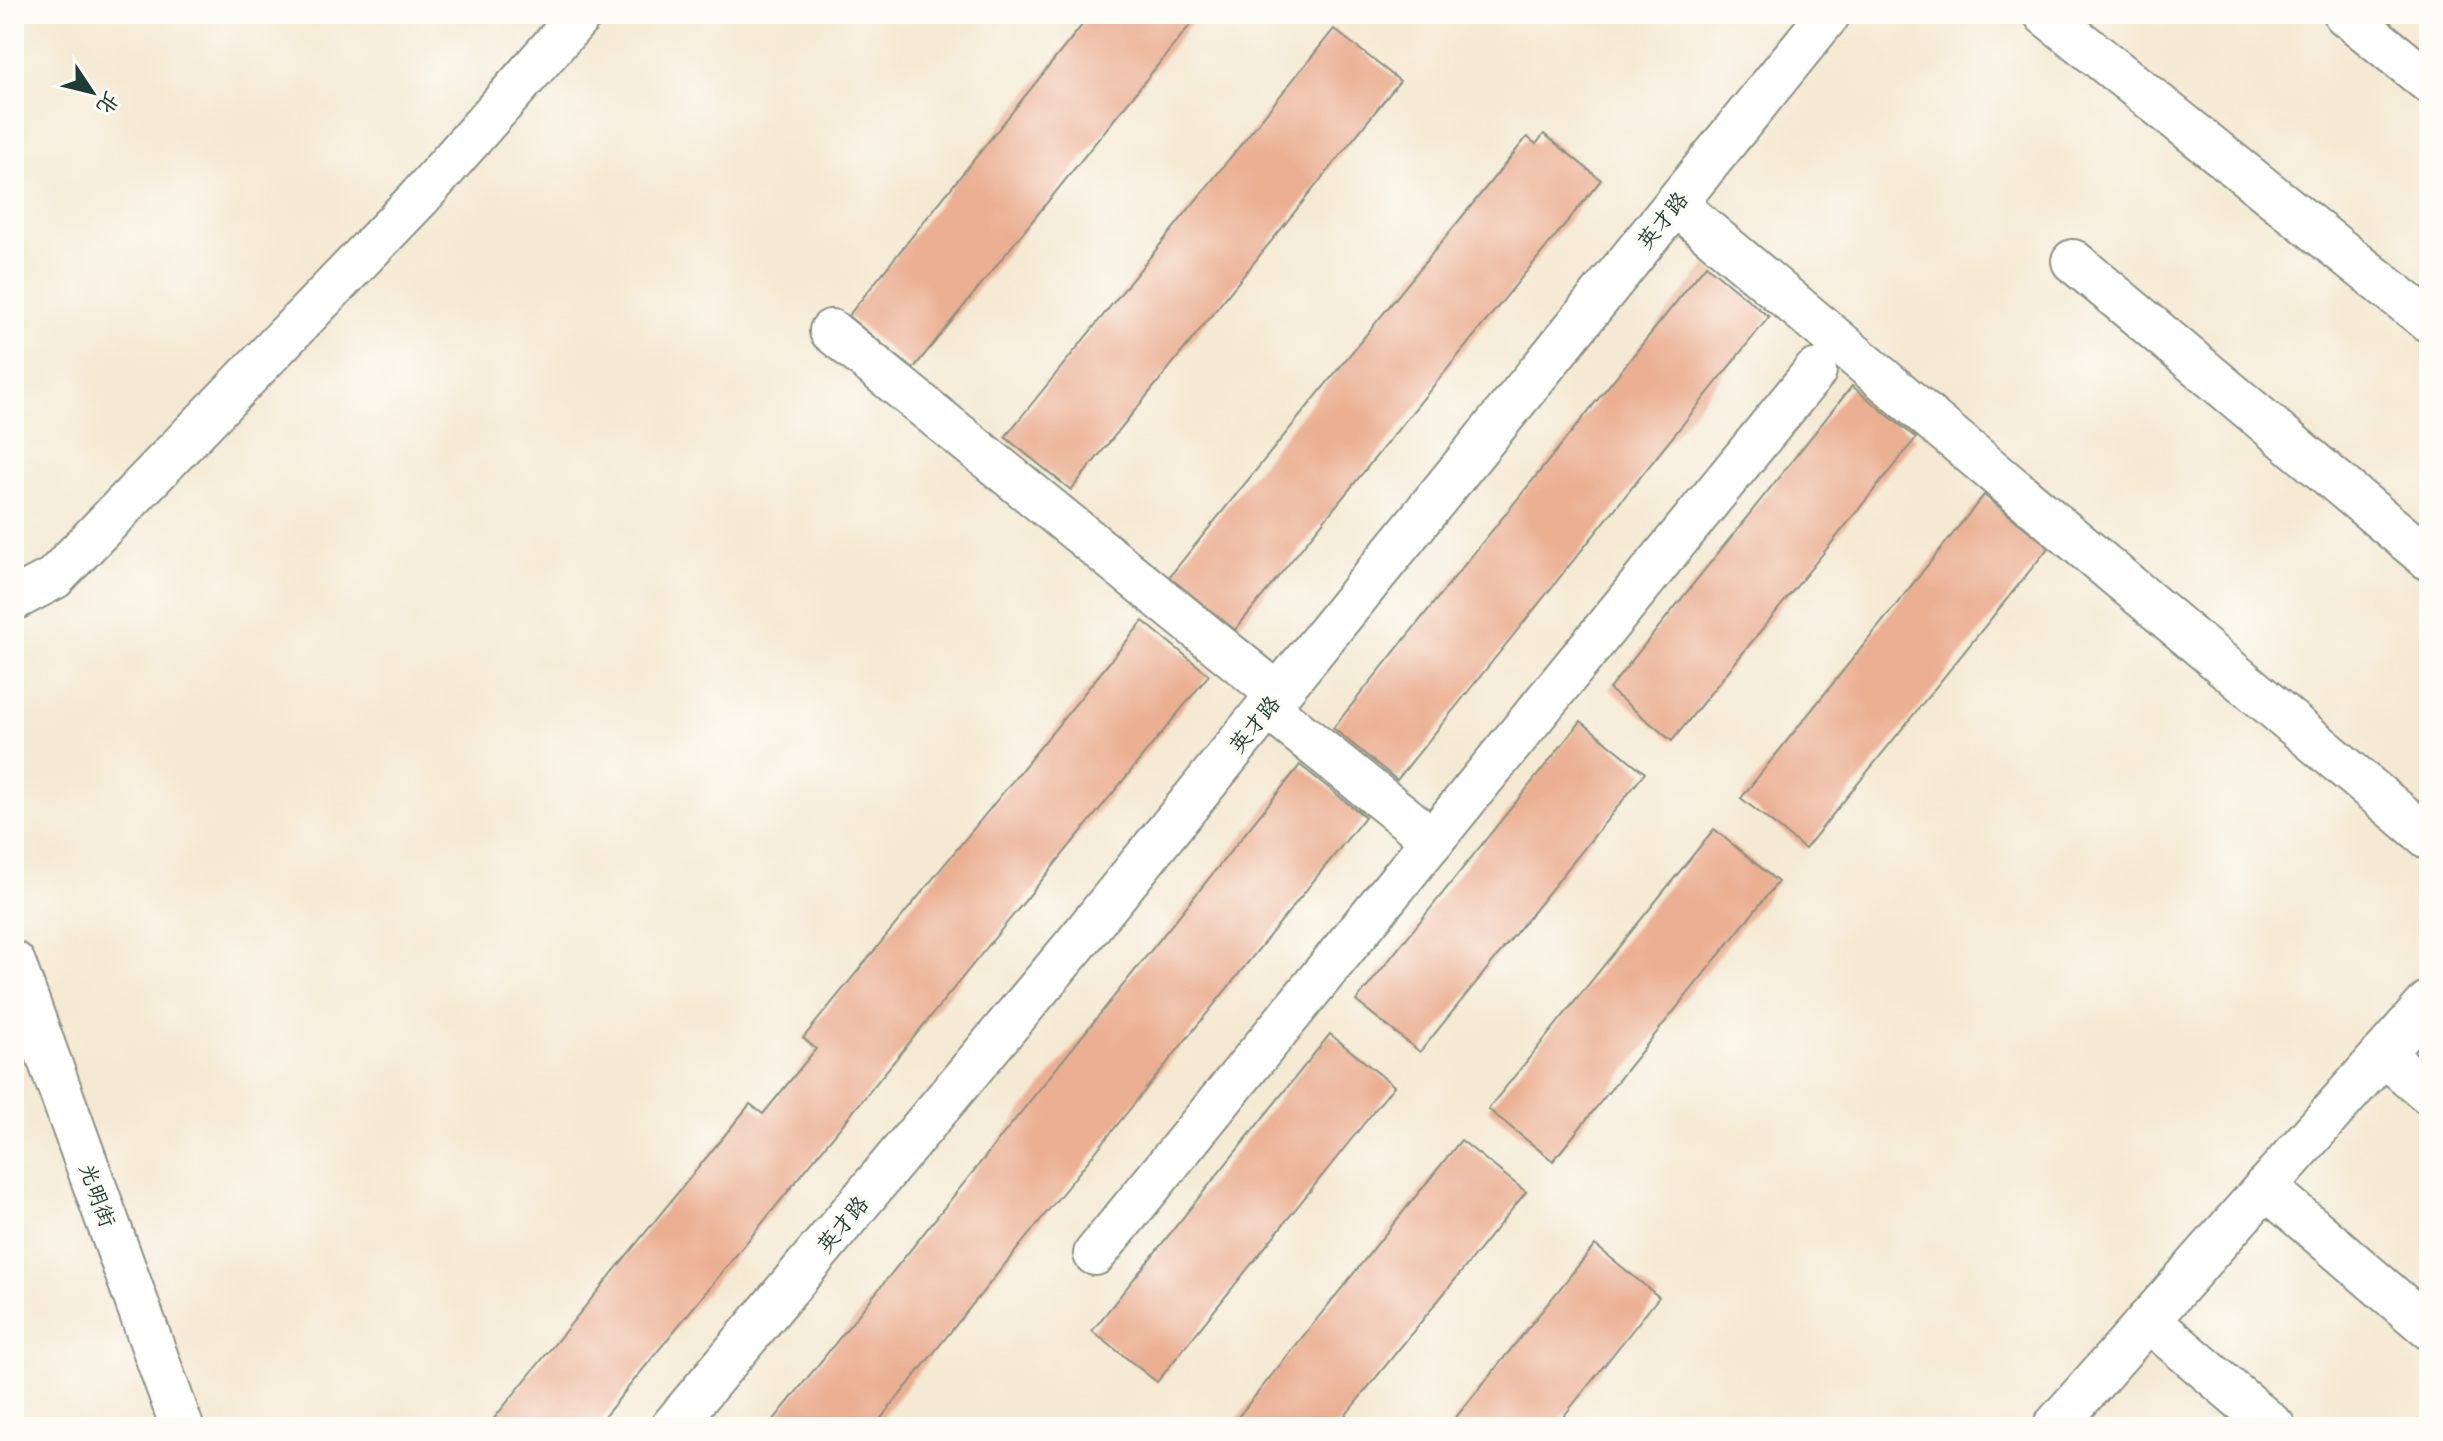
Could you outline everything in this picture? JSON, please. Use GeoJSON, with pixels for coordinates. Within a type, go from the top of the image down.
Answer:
{"type":"FeatureCollection","features":[{"type":"Feature","properties":{"kind":"street"},"geometry":{"type":"LineString","coordinates":[[14,599],[54,578],[419,198],[581,14]]}},
{"type":"Feature","properties":{"kind":"street","name":"英才路"},"geometry":{"type":"LineString","coordinates":[[672,1427],[1064,958],[1829,14]]}},
{"type":"Feature","properties":{"kind":"street"},"geometry":{"type":"LineString","coordinates":[[2045,14],[2429,321]]}},
{"type":"Feature","properties":{"kind":"street"},"geometry":{"type":"LineString","coordinates":[[2345,14],[2429,82]]}},
{"type":"Feature","properties":{"kind":"street"},"geometry":{"type":"LineString","coordinates":[[1675,204],[2422,817]]}},
{"type":"Feature","properties":{"kind":"street"},"geometry":{"type":"LineString","coordinates":[[2073,261],[2429,559]]}},
{"type":"Feature","properties":{"kind":"street"},"geometry":{"type":"LineString","coordinates":[[831,331],[1273,701],[1433,840]]}},
{"type":"Feature","properties":{"kind":"street"},"geometry":{"type":"LineString","coordinates":[[1095,1254],[1815,371]]}},
{"type":"Feature","properties":{"kind":"street","name":"光明街"},"geometry":{"type":"LineString","coordinates":[[14,963],[182,1427]]}},
{"type":"Feature","properties":{"kind":"street"},"geometry":{"type":"LineString","coordinates":[[2054,1427],[2429,1002]]}},
{"type":"Feature","properties":{"kind":"street"},"geometry":{"type":"LineString","coordinates":[[2383,1054],[2429,1093]]}},
{"type":"Feature","properties":{"kind":"street"},"geometry":{"type":"LineString","coordinates":[[2265,1187],[2429,1328]]}},
{"type":"Feature","properties":{"kind":"street"},"geometry":{"type":"LineString","coordinates":[[2148,1320],[2274,1427]]}},
{"type":"Feature","properties":{"kind":"building"},"geometry":{"type":"Polygon","coordinates":[[[1091,14],[1199,14],[913,369],[848,316],[1091,14]]]}},
{"type":"Feature","properties":{"kind":"building"},"geometry":{"type":"Polygon","coordinates":[[[1334,29],[1400,81],[1071,490],[1005,437],[1334,29]]]}},
{"type":"Feature","properties":{"kind":"building"},"geometry":{"type":"Polygon","coordinates":[[[1544,134],[1601,180],[1235,630],[1169,577],[1527,137],[1536,144],[1544,134]]]}},
{"type":"Feature","properties":{"kind":"building"},"geometry":{"type":"Polygon","coordinates":[[[1706,265],[1769,317],[1397,780],[1333,728],[1706,265]]]}},
{"type":"Feature","properties":{"kind":"building"},"geometry":{"type":"Polygon","coordinates":[[[1852,386],[1916,438],[1672,741],[1609,689],[1852,386]]]}},
{"type":"Feature","properties":{"kind":"building"},"geometry":{"type":"Polygon","coordinates":[[[1984,495],[2049,547],[1805,849],[1741,798],[1984,495]]]}},
{"type":"Feature","properties":{"kind":"building"},"geometry":{"type":"Polygon","coordinates":[[[1143,621],[1209,675],[596,1427],[487,1427],[750,1104],[763,1114],[816,1049],[803,1038],[1143,621]]]}},
{"type":"Feature","properties":{"kind":"building"},"geometry":{"type":"Polygon","coordinates":[[[1581,721],[1645,773],[1420,1052],[1356,1001],[1581,721]]]}},
{"type":"Feature","properties":{"kind":"building"},"geometry":{"type":"Polygon","coordinates":[[[1300,765],[1365,817],[874,1427],[768,1427],[1300,765]]]}},
{"type":"Feature","properties":{"kind":"building"},"geometry":{"type":"Polygon","coordinates":[[[1714,829],[1778,882],[1553,1161],[1488,1109],[1714,829]]]}},
{"type":"Feature","properties":{"kind":"building"},"geometry":{"type":"Polygon","coordinates":[[[1330,1034],[1394,1086],[1157,1382],[1092,1331],[1330,1034]]]}},
{"type":"Feature","properties":{"kind":"building"},"geometry":{"type":"Polygon","coordinates":[[[1461,1140],[1526,1192],[1336,1427],[1230,1427],[1461,1140]]]}},
{"type":"Feature","properties":{"kind":"building"},"geometry":{"type":"Polygon","coordinates":[[[1595,1245],[1659,1297],[1555,1427],[1448,1427],[1595,1245]]]}}]}
